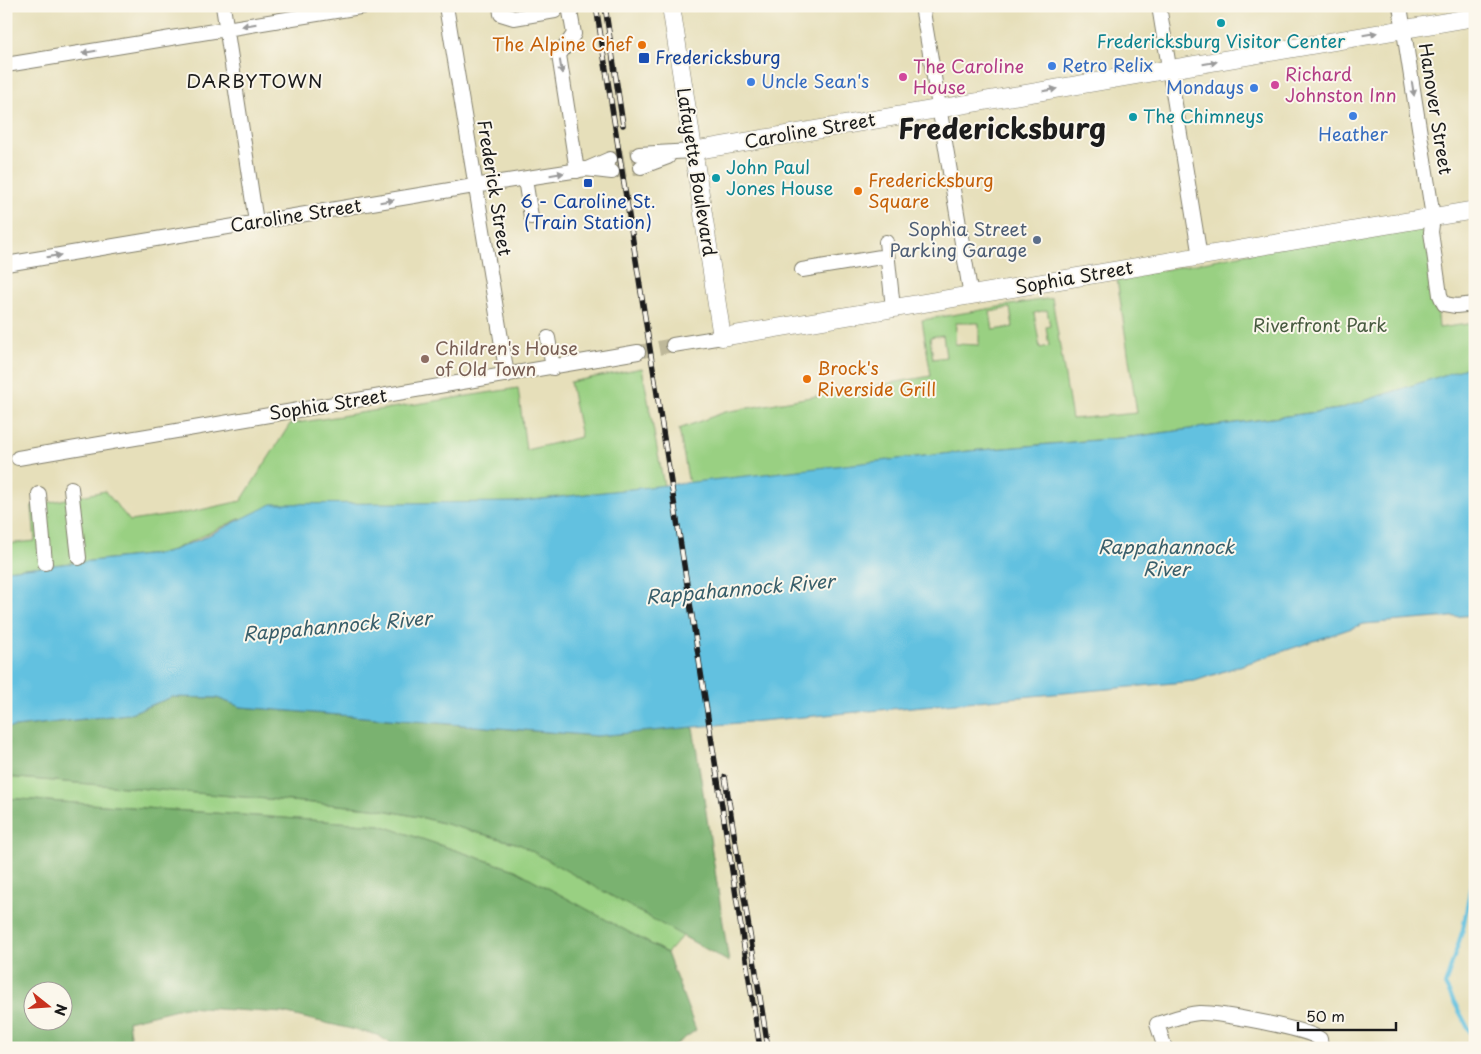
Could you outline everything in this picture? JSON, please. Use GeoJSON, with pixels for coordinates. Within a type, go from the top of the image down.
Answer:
{"type":"FeatureCollection","features":[{"type":"Feature","properties":{"kind":"main road","name":"Lafayette Boulevard"},"geometry":{"type":"LineString","coordinates":[[671,6],[685,152],[722,337]]}},
{"type":"Feature","properties":{"kind":"main road","name":"Caroline Street"},"geometry":{"type":"LineString","coordinates":[[685,152],[1169,70],[1403,28],[1475,18]]}},
{"type":"Feature","properties":{"kind":"main road","name":"Sophia Street"},"geometry":{"type":"LineString","coordinates":[[722,337],[1475,210]]}},
{"type":"Feature","properties":{"kind":"street"},"geometry":{"type":"LineString","coordinates":[[223,6],[256,222]]}},
{"type":"Feature","properties":{"kind":"street"},"geometry":{"type":"LineString","coordinates":[[6,66],[366,6]]}},
{"type":"Feature","properties":{"kind":"street","name":"Frederick Street"},"geometry":{"type":"LineString","coordinates":[[446,6],[474,186],[507,376]]}},
{"type":"Feature","properties":{"kind":"street"},"geometry":{"type":"LineString","coordinates":[[500,6],[501,14],[514,18],[555,11]]}},
{"type":"Feature","properties":{"kind":"street"},"geometry":{"type":"LineString","coordinates":[[570,6],[574,34],[559,55],[582,170]]}},
{"type":"Feature","properties":{"kind":"street"},"geometry":{"type":"LineString","coordinates":[[922,6],[971,296]]}},
{"type":"Feature","properties":{"kind":"street"},"geometry":{"type":"LineString","coordinates":[[1159,6],[1200,256]]}},
{"type":"Feature","properties":{"kind":"street","name":"Hanover Street"},"geometry":{"type":"LineString","coordinates":[[1400,6],[1433,217],[1431,232],[1442,301],[1448,306],[1475,304]]}},
{"type":"Feature","properties":{"kind":"street","name":"Caroline Street"},"geometry":{"type":"LineString","coordinates":[[640,160],[685,152]]}},
{"type":"Feature","properties":{"kind":"street","name":"Caroline Street"},"geometry":{"type":"LineString","coordinates":[[6,264],[611,165]]}},
{"type":"Feature","properties":{"kind":"street"},"geometry":{"type":"LineString","coordinates":[[525,179],[531,217]]}},
{"type":"Feature","properties":{"kind":"street"},"geometry":{"type":"LineString","coordinates":[[886,242],[893,308]]}},
{"type":"Feature","properties":{"kind":"street"},"geometry":{"type":"LineString","coordinates":[[802,270],[887,256]]}},
{"type":"Feature","properties":{"kind":"street","name":"Sophia Street"},"geometry":{"type":"LineString","coordinates":[[673,345],[722,337]]}},
{"type":"Feature","properties":{"kind":"street"},"geometry":{"type":"LineString","coordinates":[[548,338],[553,368]]}},
{"type":"Feature","properties":{"kind":"street","name":"Sophia Street"},"geometry":{"type":"LineString","coordinates":[[18,458],[507,376],[638,352]]}},
{"type":"Feature","properties":{"kind":"street"},"geometry":{"type":"LineString","coordinates":[[71,488],[79,558]]}},
{"type":"Feature","properties":{"kind":"street"},"geometry":{"type":"LineString","coordinates":[[39,494],[45,563]]}},
{"type":"Feature","properties":{"kind":"street"},"geometry":{"type":"LineString","coordinates":[[1165,1048],[1157,1024],[1199,1013],[1216,1014],[1306,1032],[1320,1039],[1321,1048]]}},
{"type":"Feature","properties":{"kind":"green space","name":"Riverfront Park"},"geometry":{"type":"Polygon","coordinates":[[[1433,217],[1431,232],[1439,328],[1475,323],[1475,365],[1456,373],[1339,409],[1131,437],[969,451],[689,484],[679,429],[725,412],[931,376],[922,320],[1052,298],[1072,419],[1137,413],[1117,279],[1433,217]],[[1010,308],[990,312],[993,330],[1013,327],[1010,308]],[[1047,310],[1034,313],[1040,348],[1049,346],[1046,327],[1050,326],[1047,310]],[[956,323],[955,344],[979,345],[979,323],[956,323]],[[943,335],[930,337],[933,359],[946,357],[943,335]]]}},
{"type":"Feature","properties":{"kind":"green space"},"geometry":{"type":"Polygon","coordinates":[[[642,368],[664,486],[515,502],[239,519],[166,553],[6,570],[6,544],[35,541],[32,506],[105,491],[130,521],[191,512],[241,501],[290,424],[518,388],[526,450],[581,437],[570,382],[642,368]]]}},
{"type":"Feature","properties":{"kind":"green space"},"geometry":{"type":"Polygon","coordinates":[[[172,697],[217,698],[241,707],[596,736],[693,727],[729,962],[519,844],[424,818],[373,808],[6,777],[6,728],[128,714],[172,697]]]}},
{"type":"Feature","properties":{"kind":"green space"},"geometry":{"type":"Polygon","coordinates":[[[6,777],[373,808],[424,818],[519,844],[683,935],[667,953],[515,870],[380,825],[6,798],[6,777]]]}},
{"type":"Feature","properties":{"kind":"green space"},"geometry":{"type":"Polygon","coordinates":[[[6,798],[380,825],[515,870],[667,953],[696,1030],[671,1048],[399,1048],[377,1035],[283,1013],[185,1007],[128,1021],[132,1048],[6,1048],[6,798]]]}},
{"type":"Feature","properties":{"kind":"water","name":"Rappahannock River"},"geometry":{"type":"Polygon","coordinates":[[[1475,365],[1475,615],[1364,624],[1195,681],[597,736],[241,707],[217,698],[172,697],[128,714],[6,728],[6,570],[166,553],[203,538],[272,504],[515,502],[969,451],[1131,437],[1339,409],[1475,365]]]}},
{"type":"Feature","properties":{"kind":"waterway"},"geometry":{"type":"LineString","coordinates":[[1475,862],[1463,929],[1445,985],[1475,1041]]}},
{"type":"Feature","properties":{"kind":"tunnel"},"geometry":{"type":"LineString","coordinates":[[610,159],[639,154]]}},
{"type":"Feature","properties":{"kind":"tunnel"},"geometry":{"type":"LineString","coordinates":[[612,172],[641,167]]}},
{"type":"Feature","properties":{"kind":"tunnel"},"geometry":{"type":"LineString","coordinates":[[638,352],[673,345]]}},
{"type":"Feature","properties":{"kind":"railway"},"geometry":{"type":"LineString","coordinates":[[596,6],[760,1048]]}},
{"type":"Feature","properties":{"kind":"railway"},"geometry":{"type":"LineString","coordinates":[[605,6],[623,125]]}},
{"type":"Feature","properties":{"kind":"railway"},"geometry":{"type":"LineString","coordinates":[[725,777],[768,1048]]}},
{"type":"Feature","properties":{"kind":"place","name":"Fredericksburg Visitor Center"},"geometry":{"type":"Point","coordinates":[1221,23]}},
{"type":"Feature","properties":{"kind":"place","name":"The Alpine Chef"},"geometry":{"type":"Point","coordinates":[642,45]}},
{"type":"Feature","properties":{"kind":"place","name":"Fredericksburg"},"geometry":{"type":"Point","coordinates":[644,58]}},
{"type":"Feature","properties":{"kind":"place","name":"Retro Relix"},"geometry":{"type":"Point","coordinates":[1052,66]}},
{"type":"Feature","properties":{"kind":"place","name":"The Caroline House"},"geometry":{"type":"Point","coordinates":[903,77]}},
{"type":"Feature","properties":{"kind":"place","name":"Uncle Sean's"},"geometry":{"type":"Point","coordinates":[751,82]}},
{"type":"Feature","properties":{"kind":"place","name":"Richard Johnston Inn"},"geometry":{"type":"Point","coordinates":[1275,85]}},
{"type":"Feature","properties":{"kind":"place","name":"Mondays"},"geometry":{"type":"Point","coordinates":[1254,88]}},
{"type":"Feature","properties":{"kind":"place","name":"Heather"},"geometry":{"type":"Point","coordinates":[1353,116]}},
{"type":"Feature","properties":{"kind":"place","name":"The Chimneys"},"geometry":{"type":"Point","coordinates":[1133,117]}},
{"type":"Feature","properties":{"kind":"place","name":"John Paul Jones House"},"geometry":{"type":"Point","coordinates":[716,178]}},
{"type":"Feature","properties":{"kind":"place","name":"6 - Caroline St. (Train Station)"},"geometry":{"type":"Point","coordinates":[588,183]}},
{"type":"Feature","properties":{"kind":"place","name":"Fredericksburg Square"},"geometry":{"type":"Point","coordinates":[858,191]}},
{"type":"Feature","properties":{"kind":"place","name":"Sophia Street Parking Garage"},"geometry":{"type":"Point","coordinates":[1037,240]}},
{"type":"Feature","properties":{"kind":"place","name":"Children's House of Old Town"},"geometry":{"type":"Point","coordinates":[425,359]}},
{"type":"Feature","properties":{"kind":"place","name":"Brock's Riverside Grill"},"geometry":{"type":"Point","coordinates":[807,379]}},
{"type":"Feature","properties":{"kind":"district","name":"DARBYTOWN"},"geometry":{"type":"Point","coordinates":[255,81]}},
{"type":"Feature","properties":{"kind":"district","name":"Fredericksburg"},"geometry":{"type":"Point","coordinates":[1002,129]}}]}
